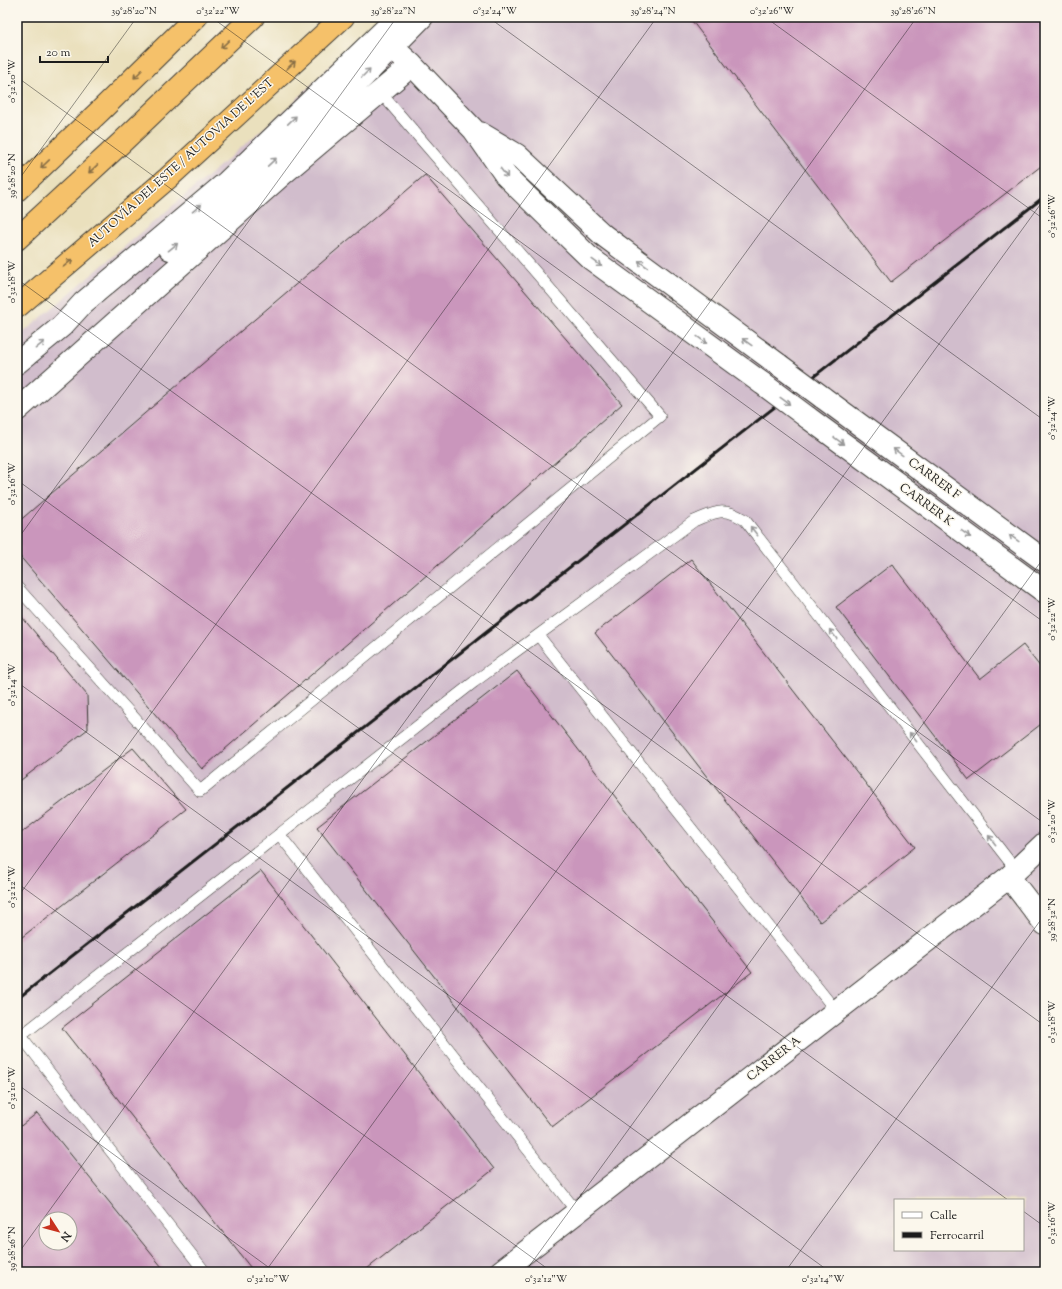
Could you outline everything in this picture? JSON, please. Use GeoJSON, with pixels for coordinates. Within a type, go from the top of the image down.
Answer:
{"type":"FeatureCollection","features":[{"type":"Feature","properties":{"kind":"highway"},"geometry":{"type":"LineString","coordinates":[[17,190],[196,17]]}},
{"type":"Feature","properties":{"kind":"highway"},"geometry":{"type":"LineString","coordinates":[[17,240],[122,143],[254,17]]}},
{"type":"Feature","properties":{"kind":"highway","name":"AUTOVÍA DEL ESTE / AUTOVIA DE L'EST"},"geometry":{"type":"LineString","coordinates":[[17,306],[168,178],[343,17]]}},
{"type":"Feature","properties":{"kind":"street"},"geometry":{"type":"LineString","coordinates":[[17,363],[62,326],[84,303],[227,182],[398,17]]}},
{"type":"Feature","properties":{"kind":"street"},"geometry":{"type":"LineString","coordinates":[[62,326],[92,312],[235,197],[363,77],[422,17]]}},
{"type":"Feature","properties":{"kind":"street"},"geometry":{"type":"LineString","coordinates":[[392,47],[412,65],[474,130]]}},
{"type":"Feature","properties":{"kind":"street"},"geometry":{"type":"LineString","coordinates":[[17,410],[285,172],[412,65]]}},
{"type":"Feature","properties":{"kind":"street","name":"CARRER F"},"geometry":{"type":"LineString","coordinates":[[474,130],[517,155],[603,235],[1045,561]]}},
{"type":"Feature","properties":{"kind":"street","name":"CARRER K"},"geometry":{"type":"LineString","coordinates":[[474,130],[506,176],[590,258],[1045,592]]}},
{"type":"Feature","properties":{"kind":"street","name":"CARRER A"},"geometry":{"type":"LineString","coordinates":[[500,1272],[1013,874],[1045,843]]}},
{"type":"Feature","properties":{"kind":"street"},"geometry":{"type":"LineString","coordinates":[[1013,874],[1045,924]]}},
{"type":"Feature","properties":{"kind":"lane"},"geometry":{"type":"LineString","coordinates":[[17,587],[200,791],[660,416],[380,92]]}},
{"type":"Feature","properties":{"kind":"lane"},"geometry":{"type":"LineString","coordinates":[[205,1272],[19,1038],[474,682],[694,521],[722,510],[734,513],[745,520],[1013,874]]}},
{"type":"Feature","properties":{"kind":"lane"},"geometry":{"type":"LineString","coordinates":[[538,636],[836,1011]]}},
{"type":"Feature","properties":{"kind":"lane"},"geometry":{"type":"LineString","coordinates":[[279,834],[577,1212]]}},
{"type":"Feature","properties":{"kind":"shaded area"},"geometry":{"type":"Polygon","coordinates":[[[380,17],[1045,17],[1045,1272],[17,1272],[17,338],[289,107],[380,17]]]}},
{"type":"Feature","properties":{"kind":"building"},"geometry":{"type":"Polygon","coordinates":[[[689,17],[1045,17],[1045,163],[891,282],[689,17]]]}},
{"type":"Feature","properties":{"kind":"building"},"geometry":{"type":"Polygon","coordinates":[[[425,175],[622,404],[202,769],[17,553],[17,523],[425,175]]]}},
{"type":"Feature","properties":{"kind":"building"},"geometry":{"type":"Polygon","coordinates":[[[691,559],[915,847],[820,922],[595,633],[691,559]]]}},
{"type":"Feature","properties":{"kind":"building"},"geometry":{"type":"Polygon","coordinates":[[[892,564],[980,679],[1023,645],[1045,673],[1045,721],[969,780],[836,607],[892,564]]]}},
{"type":"Feature","properties":{"kind":"building"},"geometry":{"type":"Polygon","coordinates":[[[17,611],[87,695],[88,729],[17,783],[17,611]]]}},
{"type":"Feature","properties":{"kind":"building"},"geometry":{"type":"Polygon","coordinates":[[[517,671],[752,972],[552,1127],[317,827],[517,671]]]}},
{"type":"Feature","properties":{"kind":"building"},"geometry":{"type":"Polygon","coordinates":[[[133,748],[186,809],[17,941],[17,836],[133,748]]]}},
{"type":"Feature","properties":{"kind":"building"},"geometry":{"type":"Polygon","coordinates":[[[261,871],[494,1169],[363,1272],[254,1272],[62,1028],[261,871]]]}},
{"type":"Feature","properties":{"kind":"building"},"geometry":{"type":"Polygon","coordinates":[[[37,1113],[166,1272],[17,1272],[17,1129],[37,1113]]]}},
{"type":"Feature","properties":{"kind":"railway"},"geometry":{"type":"LineString","coordinates":[[17,999],[1045,196]]}}]}
